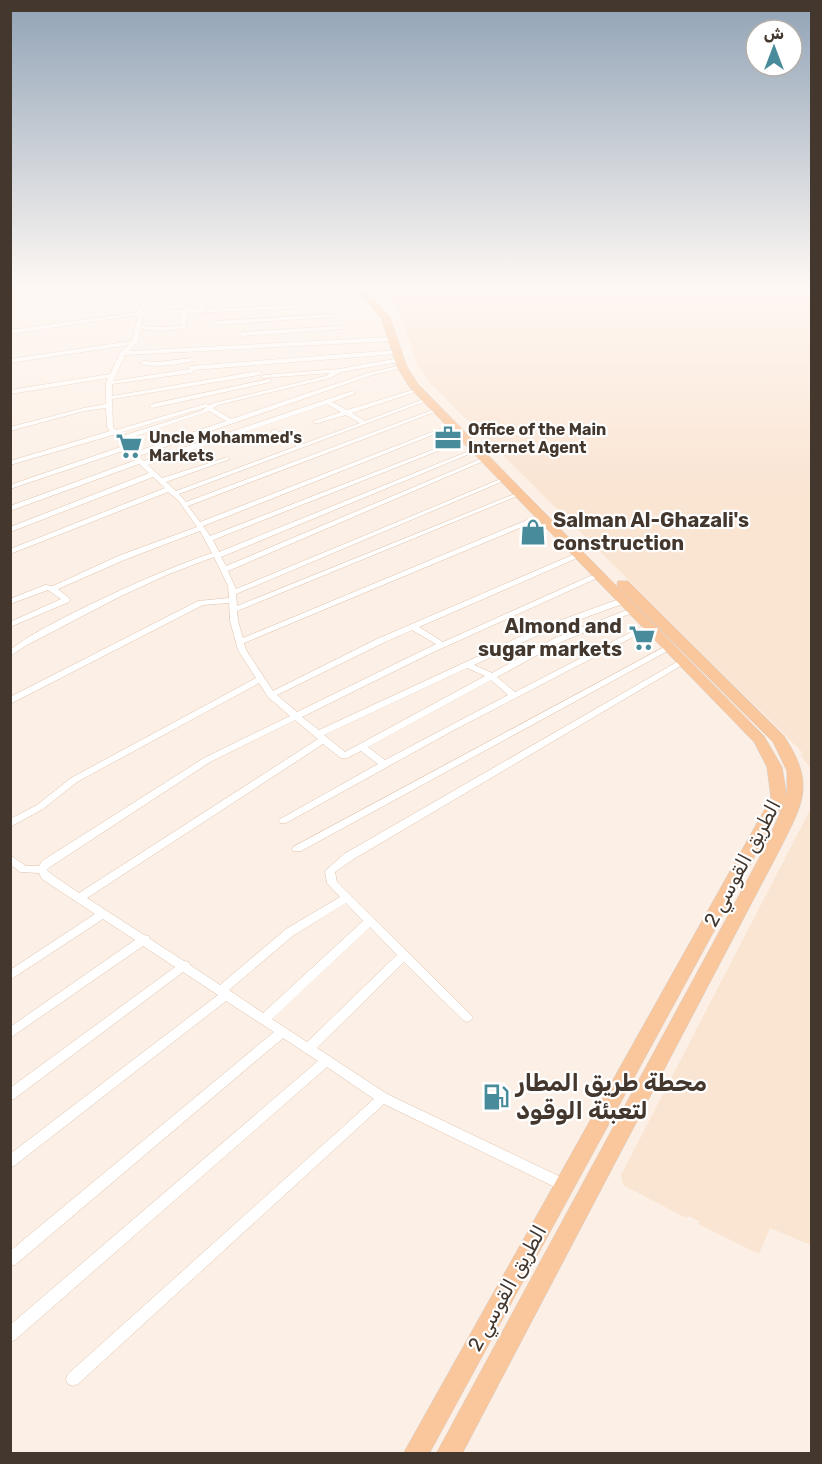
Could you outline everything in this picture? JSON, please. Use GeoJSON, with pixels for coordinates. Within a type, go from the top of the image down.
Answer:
{"type":"FeatureCollection","features":[{"type":"Feature","properties":{"kind":"highway","name":"الطريق القوسي 2"},"geometry":{"type":"LineString","coordinates":[[397,355],[427,400],[519,494],[545,514],[580,555],[671,646],[770,753],[778,774],[779,798],[415,1454]]}},
{"type":"Feature","properties":{"kind":"highway","name":"الطريق القوسي 2"},"geometry":{"type":"LineString","coordinates":[[407,355],[411,366],[423,385],[545,514],[779,740],[792,759],[798,782],[795,801],[771,851],[448,1454]]}},
{"type":"Feature","properties":{"kind":"highway"},"geometry":{"type":"LineString","coordinates":[[603,1115],[603,1121],[607,1127],[615,1130],[622,1128]]}},
{"type":"Feature","properties":{"kind":"highway"},"geometry":{"type":"LineString","coordinates":[[583,1152],[591,1152],[598,1156],[602,1166]]}},
{"type":"Feature","properties":{"kind":"street"},"geometry":{"type":"LineString","coordinates":[[10,361],[47,355]]}},
{"type":"Feature","properties":{"kind":"street"},"geometry":{"type":"LineString","coordinates":[[122,355],[110,379],[110,427],[139,460],[172,491],[209,539],[232,586],[233,610],[240,642],[271,695],[344,756],[490,675],[630,605]]}},
{"type":"Feature","properties":{"kind":"street"},"geometry":{"type":"LineString","coordinates":[[192,355],[190,385],[195,395],[231,422]]}},
{"type":"Feature","properties":{"kind":"street"},"geometry":{"type":"LineString","coordinates":[[253,355],[264,377],[279,387]]}},
{"type":"Feature","properties":{"kind":"street"},"geometry":{"type":"LineString","coordinates":[[10,392],[256,363],[391,355]]}},
{"type":"Feature","properties":{"kind":"street"},"geometry":{"type":"LineString","coordinates":[[10,429],[57,419],[88,407],[141,393],[190,385],[339,371],[396,355]]}},
{"type":"Feature","properties":{"kind":"street"},"geometry":{"type":"LineString","coordinates":[[10,509],[231,422],[370,374],[397,355]]}},
{"type":"Feature","properties":{"kind":"street"},"geometry":{"type":"LineString","coordinates":[[143,363],[158,364],[192,360]]}},
{"type":"Feature","properties":{"kind":"street"},"geometry":{"type":"LineString","coordinates":[[11,462],[113,431],[279,387],[328,377],[339,371]]}},
{"type":"Feature","properties":{"kind":"street"},"geometry":{"type":"LineString","coordinates":[[152,406],[264,377]]}},
{"type":"Feature","properties":{"kind":"street"},"geometry":{"type":"LineString","coordinates":[[141,393],[160,404]]}},
{"type":"Feature","properties":{"kind":"street"},"geometry":{"type":"LineString","coordinates":[[139,460],[352,393]]}},
{"type":"Feature","properties":{"kind":"street"},"geometry":{"type":"LineString","coordinates":[[316,422],[346,412],[427,400]]}},
{"type":"Feature","properties":{"kind":"street"},"geometry":{"type":"LineString","coordinates":[[10,552],[172,491],[427,400]]}},
{"type":"Feature","properties":{"kind":"street"},"geometry":{"type":"LineString","coordinates":[[184,505],[329,450],[427,400]]}},
{"type":"Feature","properties":{"kind":"street"},"geometry":{"type":"LineString","coordinates":[[328,402],[365,423]]}},
{"type":"Feature","properties":{"kind":"street"},"geometry":{"type":"LineString","coordinates":[[120,439],[210,407]]}},
{"type":"Feature","properties":{"kind":"street"},"geometry":{"type":"LineString","coordinates":[[10,602],[44,588],[54,589],[120,558],[452,426]]}},
{"type":"Feature","properties":{"kind":"street"},"geometry":{"type":"LineString","coordinates":[[274,431],[302,446]]}},
{"type":"Feature","properties":{"kind":"street"},"geometry":{"type":"LineString","coordinates":[[313,442],[329,450]]}},
{"type":"Feature","properties":{"kind":"street"},"geometry":{"type":"LineString","coordinates":[[10,487],[127,447]]}},
{"type":"Feature","properties":{"kind":"street"},"geometry":{"type":"LineString","coordinates":[[209,539],[336,490],[476,449]]}},
{"type":"Feature","properties":{"kind":"street"},"geometry":{"type":"LineString","coordinates":[[10,654],[24,643],[130,587],[174,567],[217,555],[476,449]]}},
{"type":"Feature","properties":{"kind":"street"},"geometry":{"type":"LineString","coordinates":[[224,570],[476,449]]}},
{"type":"Feature","properties":{"kind":"street"},"geometry":{"type":"LineString","coordinates":[[161,481],[226,459]]}},
{"type":"Feature","properties":{"kind":"street"},"geometry":{"type":"LineString","coordinates":[[10,530],[154,474]]}},
{"type":"Feature","properties":{"kind":"street"},"geometry":{"type":"LineString","coordinates":[[317,479],[336,490]]}},
{"type":"Feature","properties":{"kind":"street"},"geometry":{"type":"LineString","coordinates":[[10,701],[201,603],[232,596],[505,479]]}},
{"type":"Feature","properties":{"kind":"street"},"geometry":{"type":"LineString","coordinates":[[233,610],[519,494]]}},
{"type":"Feature","properties":{"kind":"street"},"geometry":{"type":"LineString","coordinates":[[240,642],[545,514]]}},
{"type":"Feature","properties":{"kind":"street"},"geometry":{"type":"LineString","coordinates":[[271,695],[413,627],[580,555]]}},
{"type":"Feature","properties":{"kind":"street"},"geometry":{"type":"LineString","coordinates":[[42,870],[46,864],[207,759],[443,645],[600,575]]}},
{"type":"Feature","properties":{"kind":"street"},"geometry":{"type":"LineString","coordinates":[[10,625],[64,603],[66,598],[54,589]]}},
{"type":"Feature","properties":{"kind":"street"},"geometry":{"type":"LineString","coordinates":[[80,897],[322,737],[542,630],[630,605]]}},
{"type":"Feature","properties":{"kind":"street"},"geometry":{"type":"LineString","coordinates":[[283,821],[514,696],[650,626]]}},
{"type":"Feature","properties":{"kind":"street"},"geometry":{"type":"LineString","coordinates":[[413,627],[443,645]]}},
{"type":"Feature","properties":{"kind":"street"},"geometry":{"type":"LineString","coordinates":[[297,849],[671,646]]}},
{"type":"Feature","properties":{"kind":"street"},"geometry":{"type":"LineString","coordinates":[[467,1017],[332,883],[330,871],[338,864],[685,661]]}},
{"type":"Feature","properties":{"kind":"street"},"geometry":{"type":"LineString","coordinates":[[468,665],[490,675],[514,696]]}},
{"type":"Feature","properties":{"kind":"street"},"geometry":{"type":"LineString","coordinates":[[10,824],[40,807],[74,780],[261,679]]}},
{"type":"Feature","properties":{"kind":"street"},"geometry":{"type":"LineString","coordinates":[[361,746],[385,765]]}},
{"type":"Feature","properties":{"kind":"street"},"geometry":{"type":"LineString","coordinates":[[10,858],[24,868],[42,870],[46,876],[185,965],[382,1098],[564,1185]]}},
{"type":"Feature","properties":{"kind":"street"},"geometry":{"type":"LineString","coordinates":[[10,1162],[225,992],[290,932],[347,898]]}},
{"type":"Feature","properties":{"kind":"street"},"geometry":{"type":"LineString","coordinates":[[10,976],[104,913]]}},
{"type":"Feature","properties":{"kind":"street"},"geometry":{"type":"LineString","coordinates":[[264,1019],[370,921]]}},
{"type":"Feature","properties":{"kind":"street"},"geometry":{"type":"LineString","coordinates":[[10,1033],[145,939]]}},
{"type":"Feature","properties":{"kind":"street"},"geometry":{"type":"LineString","coordinates":[[308,1049],[404,955]]}},
{"type":"Feature","properties":{"kind":"street"},"geometry":{"type":"LineString","coordinates":[[10,1095],[185,965]]}},
{"type":"Feature","properties":{"kind":"street"},"geometry":{"type":"LineString","coordinates":[[10,1260],[283,1032]]}},
{"type":"Feature","properties":{"kind":"street"},"geometry":{"type":"LineString","coordinates":[[10,1335],[326,1061]]}},
{"type":"Feature","properties":{"kind":"street"},"geometry":{"type":"LineString","coordinates":[[73,1379],[382,1098]]}},
{"type":"Feature","properties":{"kind":"shaded area"},"geometry":{"type":"Polygon","coordinates":[[[414,355],[811,355],[811,769],[800,754],[803,753],[429,382],[414,355]]]}},
{"type":"Feature","properties":{"kind":"shaded area"},"geometry":{"type":"Polygon","coordinates":[[[811,808],[811,1245],[770,1228],[759,1254],[698,1224],[699,1221],[688,1216],[686,1218],[623,1185],[621,1175],[811,808]]]}},
{"type":"Feature","properties":{"kind":"place","name":"Office of the Main Internet Agent"},"geometry":{"type":"Point","coordinates":[448,438]}},
{"type":"Feature","properties":{"kind":"place","name":"Uncle Mohammed's Markets"},"geometry":{"type":"Point","coordinates":[129,446]}},
{"type":"Feature","properties":{"kind":"place","name":"Salman Al-Ghazali's construction"},"geometry":{"type":"Point","coordinates":[533,532]}},
{"type":"Feature","properties":{"kind":"place","name":"Almond and sugar markets"},"geometry":{"type":"Point","coordinates":[642,638]}},
{"type":"Feature","properties":{"kind":"place","name":"محطة طريق المطار لتعبئة الوقود"},"geometry":{"type":"Point","coordinates":[496,1097]}}]}
